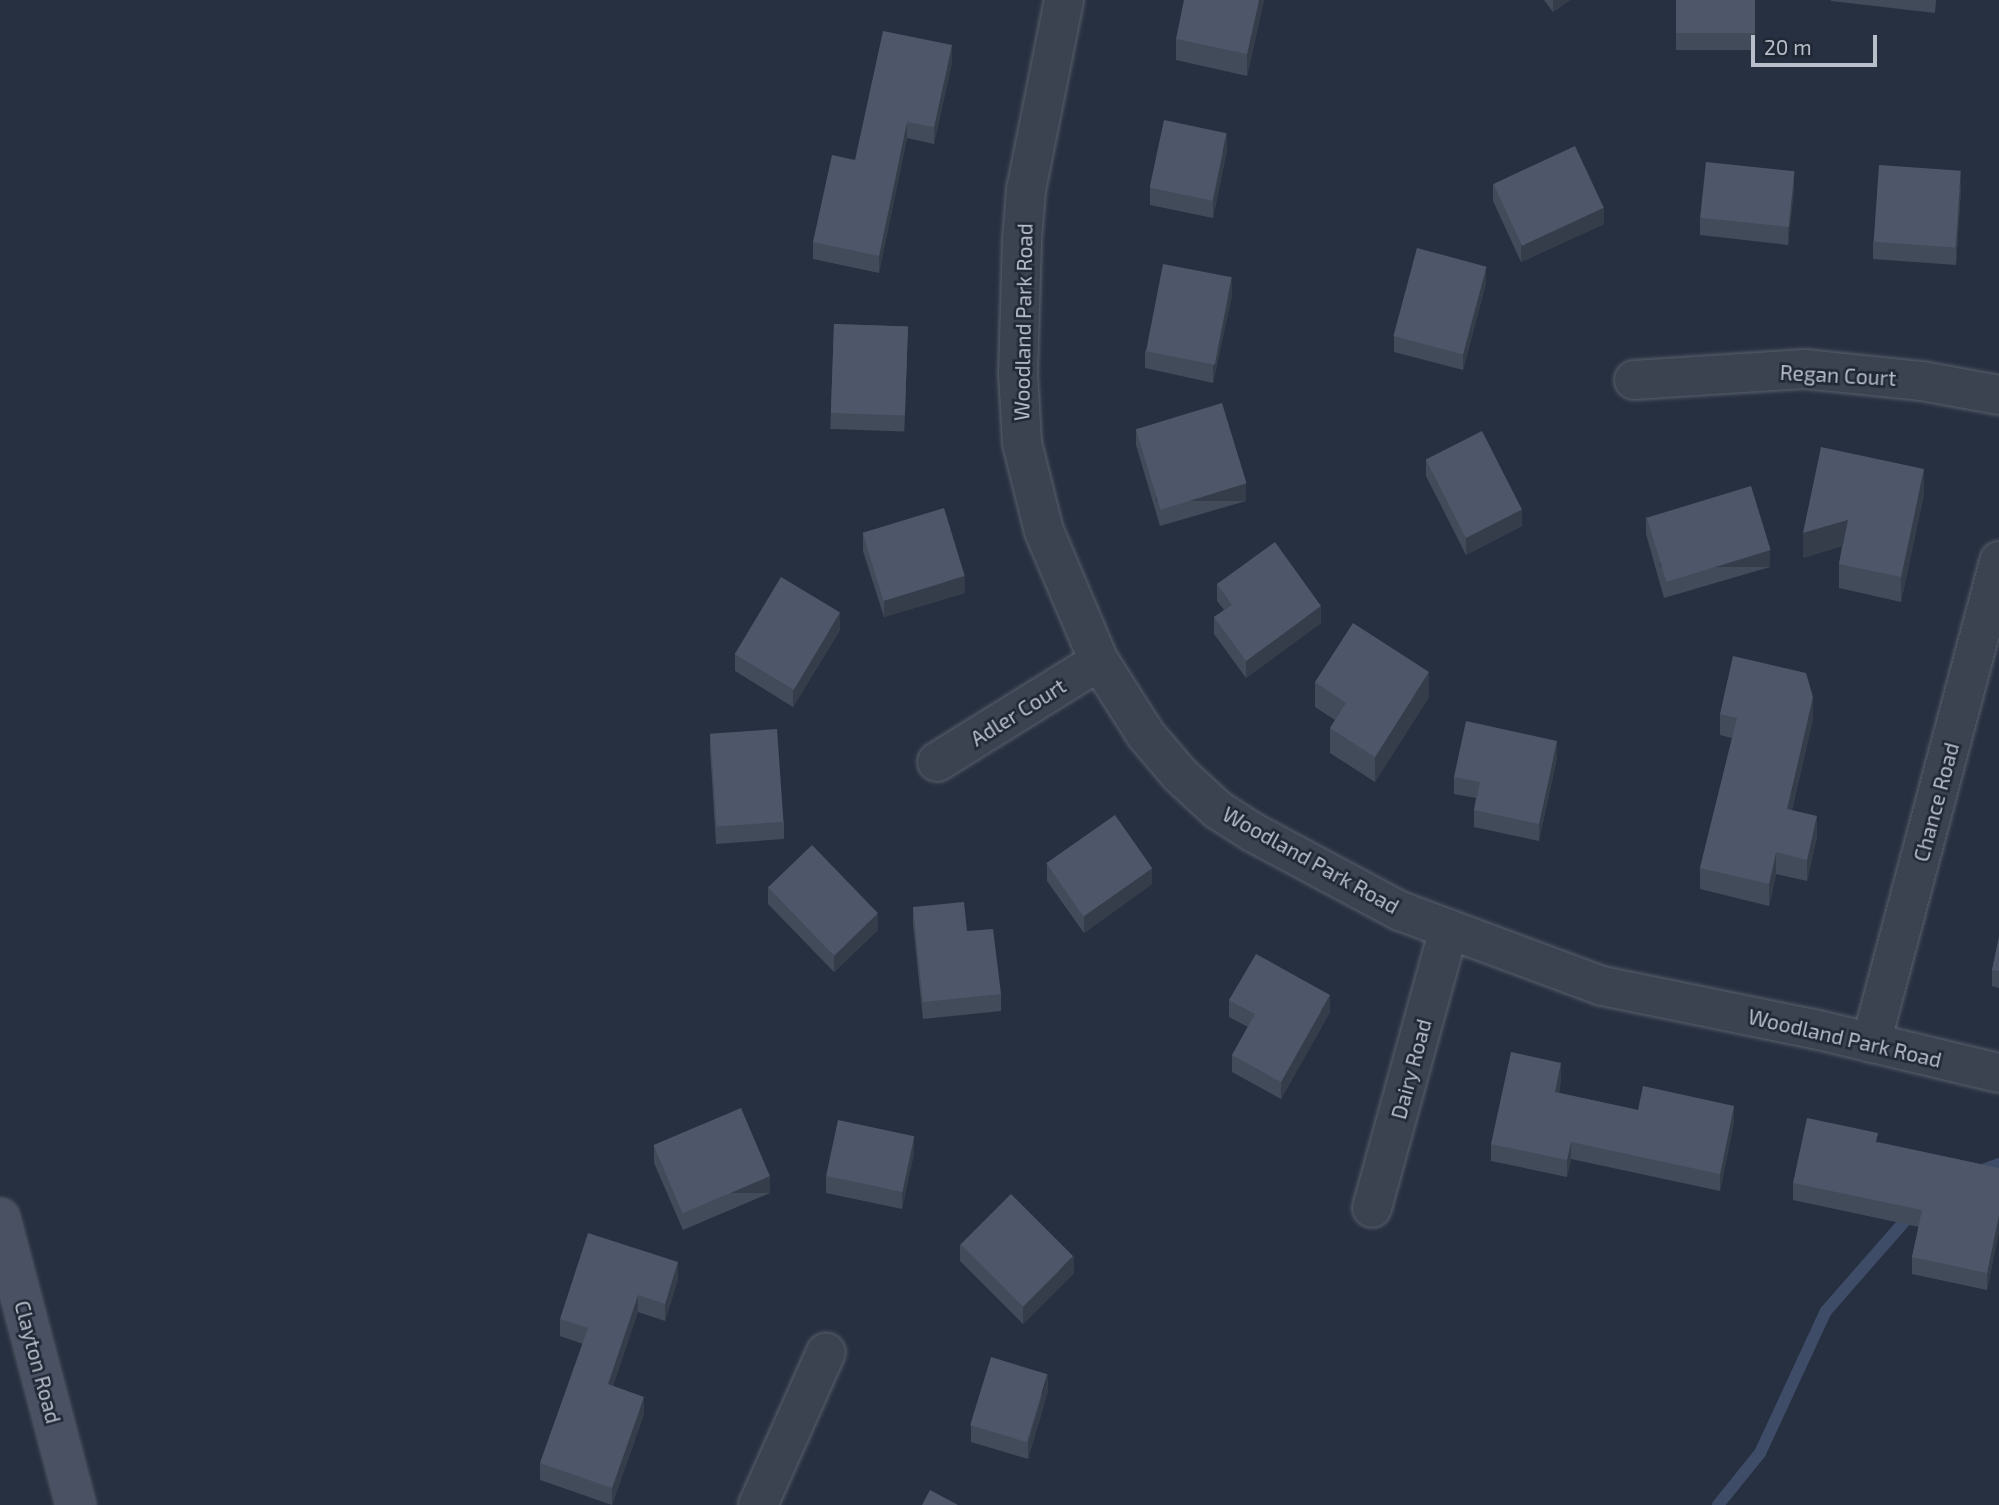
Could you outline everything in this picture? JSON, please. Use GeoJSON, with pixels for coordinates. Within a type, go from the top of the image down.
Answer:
{"type":"FeatureCollection","features":[{"type":"Feature","properties":{"kind":"street","name":"Woodland Park Road"},"geometry":{"type":"LineString","coordinates":[[1064,0],[1026,190],[1018,373],[1031,492],[1099,661],[1146,735],[1218,810],[1400,911],[1602,986],[1999,1073]]}},
{"type":"Feature","properties":{"kind":"street","name":"Regan Court"},"geometry":{"type":"LineString","coordinates":[[1634,380],[1805,369],[1922,381],[1999,395]]}},
{"type":"Feature","properties":{"kind":"street","name":"Chance Road"},"geometry":{"type":"LineString","coordinates":[[1871,1043],[1999,561]]}},
{"type":"Feature","properties":{"kind":"street","name":"Adler Court"},"geometry":{"type":"LineString","coordinates":[[937,762],[1099,661]]}},
{"type":"Feature","properties":{"kind":"street","name":"Dairy Road"},"geometry":{"type":"LineString","coordinates":[[1372,1208],[1449,929]]}},
{"type":"Feature","properties":{"kind":"street","name":"Clayton Road"},"geometry":{"type":"LineString","coordinates":[[0,1218],[76,1505]]}},
{"type":"Feature","properties":{"kind":"street"},"geometry":{"type":"LineString","coordinates":[[758,1505],[826,1352]]}},
{"type":"Feature","properties":{"kind":"building"},"geometry":{"type":"Polygon","coordinates":[[[1184,0],[1259,0],[1247,54],[1176,39],[1184,0]]]}},
{"type":"Feature","properties":{"kind":"building"},"geometry":{"type":"Polygon","coordinates":[[[1676,0],[1755,0],[1755,33],[1676,33],[1676,0]]]}},
{"type":"Feature","properties":{"kind":"building"},"geometry":{"type":"Polygon","coordinates":[[[883,31],[952,45],[934,127],[907,122],[879,256],[813,242],[832,155],[855,160],[883,31]]]}},
{"type":"Feature","properties":{"kind":"building"},"geometry":{"type":"Polygon","coordinates":[[[1164,120],[1227,133],[1212,201],[1150,187],[1164,120]]]}},
{"type":"Feature","properties":{"kind":"building"},"geometry":{"type":"Polygon","coordinates":[[[1575,146],[1604,208],[1522,246],[1493,184],[1575,146]]]}},
{"type":"Feature","properties":{"kind":"building"},"geometry":{"type":"Polygon","coordinates":[[[1706,162],[1795,171],[1789,227],[1700,218],[1706,162]]]}},
{"type":"Feature","properties":{"kind":"building"},"geometry":{"type":"Polygon","coordinates":[[[1879,165],[1961,171],[1955,248],[1874,242],[1879,165]]]}},
{"type":"Feature","properties":{"kind":"building"},"geometry":{"type":"Polygon","coordinates":[[[1417,248],[1487,267],[1463,355],[1393,336],[1417,248]]]}},
{"type":"Feature","properties":{"kind":"building"},"geometry":{"type":"Polygon","coordinates":[[[1163,264],[1232,277],[1215,365],[1146,351],[1163,264]]]}},
{"type":"Feature","properties":{"kind":"building"},"geometry":{"type":"Polygon","coordinates":[[[834,324],[908,327],[905,416],[831,413],[834,324]]]}},
{"type":"Feature","properties":{"kind":"building"},"geometry":{"type":"Polygon","coordinates":[[[1222,403],[1247,483],[1160,510],[1136,429],[1222,403]]]}},
{"type":"Feature","properties":{"kind":"building"},"geometry":{"type":"Polygon","coordinates":[[[1482,431],[1522,509],[1466,538],[1426,460],[1482,431]]]}},
{"type":"Feature","properties":{"kind":"building"},"geometry":{"type":"Polygon","coordinates":[[[1821,447],[1924,469],[1901,577],[1839,564],[1848,520],[1803,533],[1821,447]]]}},
{"type":"Feature","properties":{"kind":"building"},"geometry":{"type":"Polygon","coordinates":[[[1751,486],[1771,550],[1666,582],[1647,518],[1751,486]]]}},
{"type":"Feature","properties":{"kind":"building"},"geometry":{"type":"Polygon","coordinates":[[[944,508],[965,576],[883,601],[863,533],[944,508]]]}},
{"type":"Feature","properties":{"kind":"building"},"geometry":{"type":"Polygon","coordinates":[[[1275,542],[1321,606],[1246,661],[1214,617],[1232,605],[1217,584],[1275,542]]]}},
{"type":"Feature","properties":{"kind":"building"},"geometry":{"type":"Polygon","coordinates":[[[781,577],[840,613],[794,690],[735,654],[781,577]]]}},
{"type":"Feature","properties":{"kind":"building"},"geometry":{"type":"Polygon","coordinates":[[[1353,623],[1429,672],[1375,757],[1330,728],[1346,703],[1315,682],[1353,623]]]}},
{"type":"Feature","properties":{"kind":"building"},"geometry":{"type":"Polygon","coordinates":[[[1733,656],[1806,673],[1813,697],[1787,809],[1817,816],[1807,860],[1776,852],[1769,884],[1700,868],[1737,718],[1720,714],[1733,656]]]}},
{"type":"Feature","properties":{"kind":"building"},"geometry":{"type":"Polygon","coordinates":[[[1466,721],[1557,741],[1539,824],[1474,810],[1480,782],[1454,777],[1466,721]]]}},
{"type":"Feature","properties":{"kind":"building"},"geometry":{"type":"Polygon","coordinates":[[[777,729],[783,822],[717,826],[710,734],[777,729]]]}},
{"type":"Feature","properties":{"kind":"building"},"geometry":{"type":"Polygon","coordinates":[[[1115,815],[1152,868],[1083,916],[1046,863],[1115,815]]]}},
{"type":"Feature","properties":{"kind":"building"},"geometry":{"type":"Polygon","coordinates":[[[812,845],[878,913],[834,956],[768,887],[812,845]]]}},
{"type":"Feature","properties":{"kind":"building"},"geometry":{"type":"Polygon","coordinates":[[[964,902],[967,931],[993,929],[1001,994],[923,1002],[913,907],[964,902]]]}},
{"type":"Feature","properties":{"kind":"building"},"geometry":{"type":"Polygon","coordinates":[[[1999,937],[1999,971],[1992,970],[1999,937]]]}},
{"type":"Feature","properties":{"kind":"building"},"geometry":{"type":"Polygon","coordinates":[[[1256,954],[1330,995],[1281,1082],[1232,1055],[1255,1014],[1229,1000],[1256,954]]]}},
{"type":"Feature","properties":{"kind":"building"},"geometry":{"type":"Polygon","coordinates":[[[1511,1052],[1561,1063],[1555,1092],[1638,1110],[1643,1086],[1734,1106],[1720,1174],[1571,1142],[1567,1160],[1491,1144],[1511,1052]]]}},
{"type":"Feature","properties":{"kind":"building"},"geometry":{"type":"Polygon","coordinates":[[[741,1108],[770,1176],[682,1213],[654,1145],[741,1108]]]}},
{"type":"Feature","properties":{"kind":"building"},"geometry":{"type":"Polygon","coordinates":[[[1807,1118],[1878,1133],[1876,1142],[1999,1168],[1999,1215],[1987,1273],[1912,1257],[1922,1210],[1793,1183],[1807,1118]]]}},
{"type":"Feature","properties":{"kind":"building"},"geometry":{"type":"Polygon","coordinates":[[[838,1120],[914,1136],[902,1192],[826,1176],[838,1120]]]}},
{"type":"Feature","properties":{"kind":"building"},"geometry":{"type":"Polygon","coordinates":[[[1011,1194],[1073,1256],[1023,1306],[961,1244],[1011,1194]]]}},
{"type":"Feature","properties":{"kind":"building"},"geometry":{"type":"Polygon","coordinates":[[[588,1233],[678,1262],[665,1304],[638,1295],[608,1384],[644,1397],[612,1488],[540,1463],[588,1328],[560,1319],[588,1233]]]}},
{"type":"Feature","properties":{"kind":"building"},"geometry":{"type":"Polygon","coordinates":[[[991,1357],[1047,1374],[1027,1442],[970,1425],[991,1357]]]}},
{"type":"Feature","properties":{"kind":"building"},"geometry":{"type":"Polygon","coordinates":[[[930,1490],[958,1505],[922,1505],[930,1490]]]}},
{"type":"Feature","properties":{"kind":"waterway"},"geometry":{"type":"LineString","coordinates":[[1977,1172],[1999,1164]]}},
{"type":"Feature","properties":{"kind":"waterway"},"geometry":{"type":"LineString","coordinates":[[1718,1505],[1760,1453],[1826,1311],[1911,1214]]}}]}
